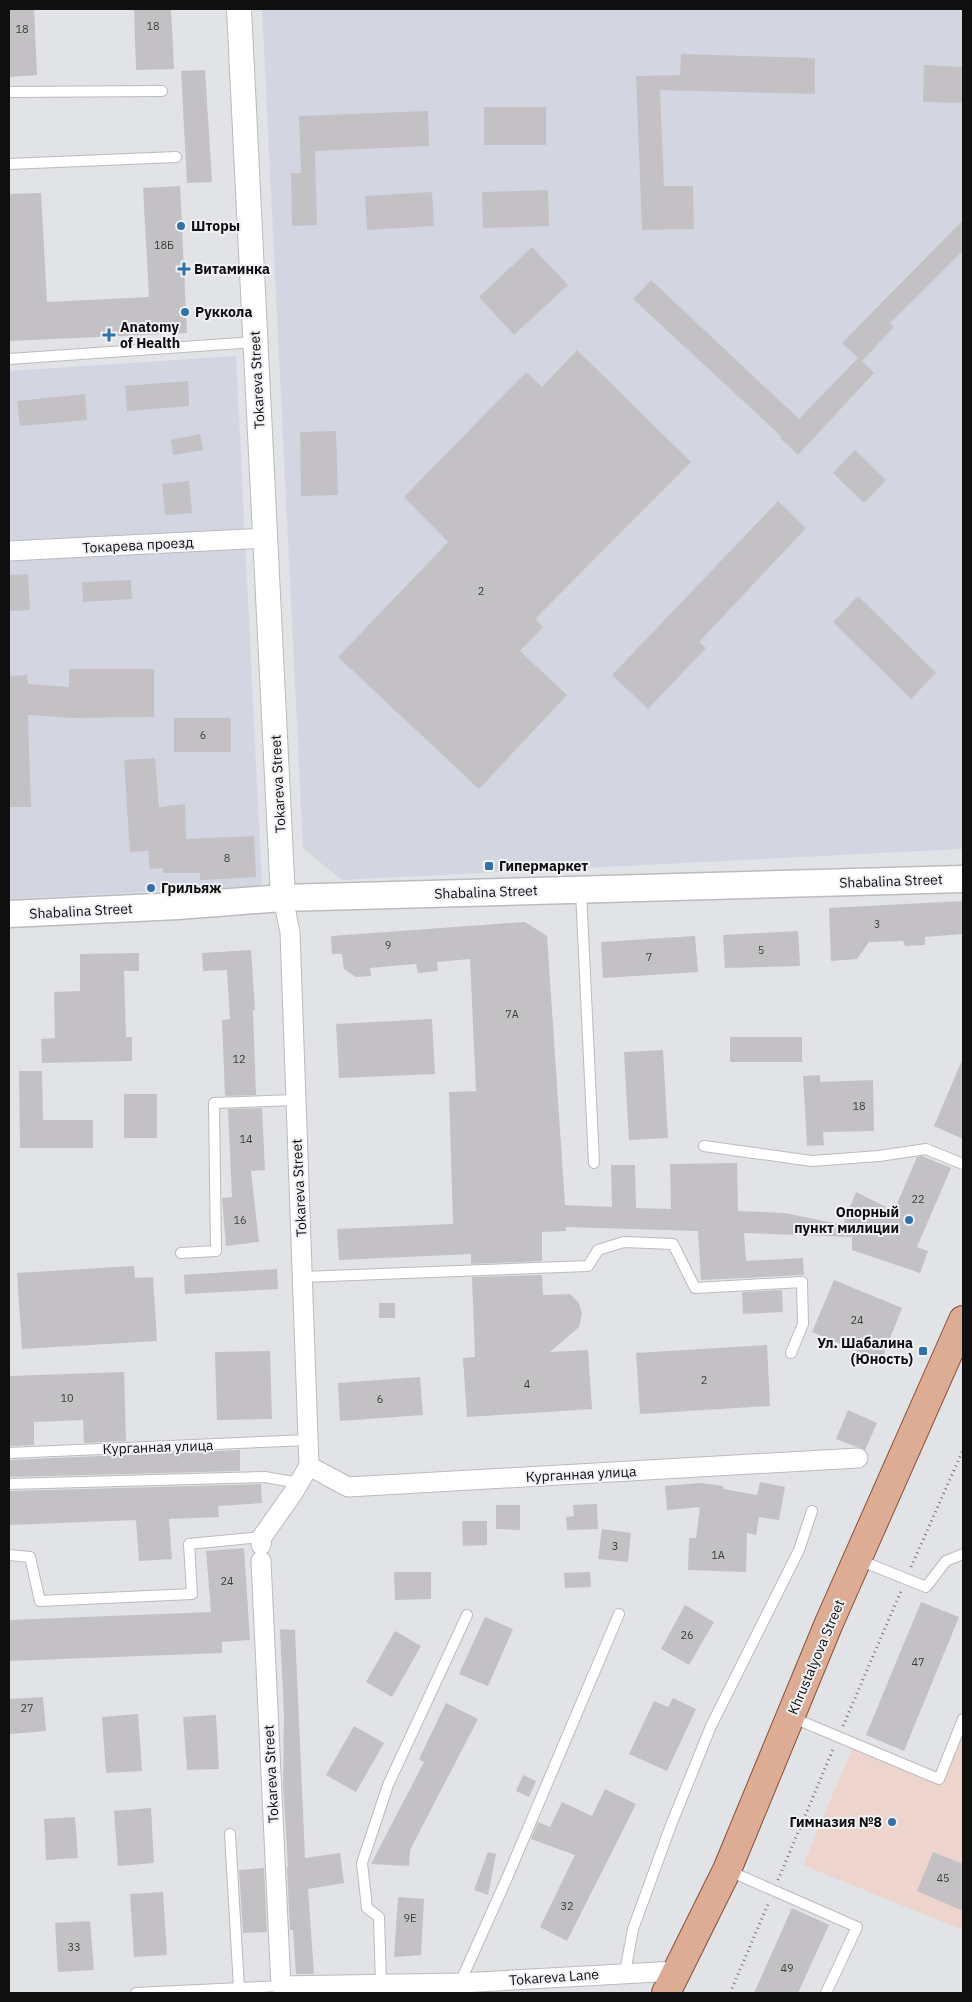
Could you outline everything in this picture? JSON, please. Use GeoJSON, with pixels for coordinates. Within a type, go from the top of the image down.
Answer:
{"type":"FeatureCollection","features":[{"type":"Feature","properties":{"kind":"main road","name":"Shabalina Street"},"geometry":{"type":"LineString","coordinates":[[9,914],[178,906],[283,898],[963,879]]}},
{"type":"Feature","properties":{"kind":"main road","name":"Khrustalyova Street"},"geometry":{"type":"LineString","coordinates":[[671,1982],[726,1870],[790,1717],[963,1320]]}},
{"type":"Feature","properties":{"kind":"street","name":"Tokareva Street"},"geometry":{"type":"LineString","coordinates":[[239,9],[283,898],[290,932],[309,1466]]}},
{"type":"Feature","properties":{"kind":"street","name":"Токарева проезд"},"geometry":{"type":"LineString","coordinates":[[9,551],[266,538]]}},
{"type":"Feature","properties":{"kind":"street","name":"Курганная улица"},"geometry":{"type":"LineString","coordinates":[[309,1466],[348,1487],[858,1458]]}},
{"type":"Feature","properties":{"kind":"street"},"geometry":{"type":"LineString","coordinates":[[261,1548],[309,1466]]}},
{"type":"Feature","properties":{"kind":"street","name":"Tokareva Street"},"geometry":{"type":"LineString","coordinates":[[261,1548],[281,1986]]}},
{"type":"Feature","properties":{"kind":"street","name":"Tokareva Lane"},"geometry":{"type":"LineString","coordinates":[[281,1986],[460,1983],[625,1972],[671,1982]]}},
{"type":"Feature","properties":{"kind":"lane"},"geometry":{"type":"LineString","coordinates":[[9,92],[162,92]]}},
{"type":"Feature","properties":{"kind":"lane"},"geometry":{"type":"LineString","coordinates":[[9,164],[176,158]]}},
{"type":"Feature","properties":{"kind":"lane"},"geometry":{"type":"LineString","coordinates":[[9,359],[255,342]]}},
{"type":"Feature","properties":{"kind":"lane"},"geometry":{"type":"LineString","coordinates":[[581,890],[594,1163]]}},
{"type":"Feature","properties":{"kind":"lane"},"geometry":{"type":"LineString","coordinates":[[181,1254],[216,1251],[214,1103],[295,1100]]}},
{"type":"Feature","properties":{"kind":"lane"},"geometry":{"type":"LineString","coordinates":[[704,1146],[812,1160],[879,1156],[926,1149],[963,1164]]}},
{"type":"Feature","properties":{"kind":"lane"},"geometry":{"type":"LineString","coordinates":[[303,1276],[588,1266],[598,1250],[624,1242],[674,1244],[695,1288],[802,1282],[803,1324],[791,1353]]}},
{"type":"Feature","properties":{"kind":"lane","name":"Курганная улица"},"geometry":{"type":"LineString","coordinates":[[9,1453],[308,1440]]}},
{"type":"Feature","properties":{"kind":"lane"},"geometry":{"type":"LineString","coordinates":[[9,1484],[266,1477],[299,1483]]}},
{"type":"Feature","properties":{"kind":"lane"},"geometry":{"type":"LineString","coordinates":[[625,1972],[633,1929],[671,1825],[711,1726],[795,1559],[812,1511]]}},
{"type":"Feature","properties":{"kind":"lane"},"geometry":{"type":"LineString","coordinates":[[9,1555],[30,1557],[40,1601],[192,1594],[190,1544],[261,1548]]}},
{"type":"Feature","properties":{"kind":"lane"},"geometry":{"type":"LineString","coordinates":[[858,1560],[926,1586],[946,1562],[963,1554]]}},
{"type":"Feature","properties":{"kind":"lane"},"geometry":{"type":"LineString","coordinates":[[460,1983],[507,1878],[619,1614]]}},
{"type":"Feature","properties":{"kind":"lane"},"geometry":{"type":"LineString","coordinates":[[381,1984],[379,1917],[367,1908],[362,1863],[388,1785],[467,1615]]}},
{"type":"Feature","properties":{"kind":"lane"},"geometry":{"type":"LineString","coordinates":[[790,1717],[939,1779],[963,1718]]}},
{"type":"Feature","properties":{"kind":"lane"},"geometry":{"type":"LineString","coordinates":[[230,1834],[239,1988]]}},
{"type":"Feature","properties":{"kind":"lane"},"geometry":{"type":"LineString","coordinates":[[726,1870],[857,1927],[826,1993]]}},
{"type":"Feature","properties":{"kind":"lane"},"geometry":{"type":"LineString","coordinates":[[136,1993],[281,1986]]}},
{"type":"Feature","properties":{"kind":"path"},"geometry":{"type":"LineString","coordinates":[[730,1993],[906,1578],[963,1450]]}},
{"type":"Feature","properties":{"kind":"shaded area"},"geometry":{"type":"Polygon","coordinates":[[[262,9],[963,9],[963,849],[342,880],[303,848],[262,9]]]}},
{"type":"Feature","properties":{"kind":"shaded area"},"geometry":{"type":"Polygon","coordinates":[[[236,356],[262,886],[9,899],[9,371],[236,356]]]}},
{"type":"Feature","properties":{"kind":"shaded area","name":"Гимназия №8"},"geometry":{"type":"Polygon","coordinates":[[[963,1719],[963,1930],[803,1865],[855,1742],[939,1779],[963,1719]]]}},
{"type":"Feature","properties":{"kind":"building"},"geometry":{"type":"Polygon","coordinates":[[[9,9],[34,9],[37,75],[9,77],[9,9]]]}},
{"type":"Feature","properties":{"kind":"building"},"geometry":{"type":"Polygon","coordinates":[[[134,9],[171,9],[174,69],[136,70],[134,9]]]}},
{"type":"Feature","properties":{"kind":"building"},"geometry":{"type":"Polygon","coordinates":[[[681,54],[815,58],[815,94],[660,90],[664,186],[693,186],[694,229],[642,230],[636,76],[680,75],[681,54]]]}},
{"type":"Feature","properties":{"kind":"building"},"geometry":{"type":"Polygon","coordinates":[[[924,65],[963,67],[963,103],[923,102],[924,65]]]}},
{"type":"Feature","properties":{"kind":"building"},"geometry":{"type":"Polygon","coordinates":[[[205,70],[212,182],[187,183],[181,71],[205,70]]]}},
{"type":"Feature","properties":{"kind":"building"},"geometry":{"type":"Polygon","coordinates":[[[484,107],[546,107],[546,145],[484,145],[484,107]]]}},
{"type":"Feature","properties":{"kind":"building"},"geometry":{"type":"Polygon","coordinates":[[[428,111],[429,146],[315,151],[317,225],[292,226],[291,173],[301,173],[299,116],[428,111]]]}},
{"type":"Feature","properties":{"kind":"building"},"geometry":{"type":"Polygon","coordinates":[[[180,186],[187,333],[10,341],[9,194],[41,193],[47,302],[149,297],[143,188],[180,186]]]}},
{"type":"Feature","properties":{"kind":"building"},"geometry":{"type":"Polygon","coordinates":[[[548,190],[549,226],[483,228],[482,192],[548,190]]]}},
{"type":"Feature","properties":{"kind":"building"},"geometry":{"type":"Polygon","coordinates":[[[432,192],[434,226],[367,230],[365,196],[432,192]]]}},
{"type":"Feature","properties":{"kind":"building"},"geometry":{"type":"Polygon","coordinates":[[[963,220],[963,251],[890,323],[894,327],[862,361],[874,373],[798,455],[780,438],[782,437],[633,299],[651,280],[799,419],[858,358],[842,343],[963,220]]]}},
{"type":"Feature","properties":{"kind":"building"},"geometry":{"type":"Polygon","coordinates":[[[532,247],[568,285],[514,335],[479,297],[532,247]]]}},
{"type":"Feature","properties":{"kind":"building"},"geometry":{"type":"Polygon","coordinates":[[[577,350],[691,462],[535,619],[543,627],[520,651],[567,695],[479,789],[338,657],[448,542],[404,497],[526,372],[542,387],[577,350]]]}},
{"type":"Feature","properties":{"kind":"building"},"geometry":{"type":"Polygon","coordinates":[[[188,381],[189,406],[127,411],[125,386],[188,381]]]}},
{"type":"Feature","properties":{"kind":"building"},"geometry":{"type":"Polygon","coordinates":[[[85,394],[87,420],[20,426],[17,401],[85,394]]]}},
{"type":"Feature","properties":{"kind":"building"},"geometry":{"type":"Polygon","coordinates":[[[336,431],[338,495],[301,496],[300,432],[336,431]]]}},
{"type":"Feature","properties":{"kind":"building"},"geometry":{"type":"Polygon","coordinates":[[[200,434],[203,450],[173,455],[171,440],[200,434]]]}},
{"type":"Feature","properties":{"kind":"building"},"geometry":{"type":"Polygon","coordinates":[[[855,450],[886,480],[864,503],[833,473],[855,450]]]}},
{"type":"Feature","properties":{"kind":"building"},"geometry":{"type":"Polygon","coordinates":[[[189,481],[192,513],[165,515],[162,484],[189,481]]]}},
{"type":"Feature","properties":{"kind":"building"},"geometry":{"type":"Polygon","coordinates":[[[778,501],[806,528],[699,642],[706,648],[648,709],[612,675],[778,501]]]}},
{"type":"Feature","properties":{"kind":"building"},"geometry":{"type":"Polygon","coordinates":[[[28,574],[30,610],[9,611],[9,575],[28,574]]]}},
{"type":"Feature","properties":{"kind":"building"},"geometry":{"type":"Polygon","coordinates":[[[131,580],[132,599],[83,602],[82,582],[131,580]]]}},
{"type":"Feature","properties":{"kind":"building"},"geometry":{"type":"Polygon","coordinates":[[[858,596],[936,673],[911,699],[833,622],[858,596]]]}},
{"type":"Feature","properties":{"kind":"building"},"geometry":{"type":"Polygon","coordinates":[[[69,669],[154,669],[154,717],[71,718],[28,715],[31,807],[9,807],[9,676],[27,675],[28,684],[69,687],[69,669]]]}},
{"type":"Feature","properties":{"kind":"building"},"geometry":{"type":"Polygon","coordinates":[[[174,718],[231,718],[231,752],[174,752],[174,718]]]}},
{"type":"Feature","properties":{"kind":"building"},"geometry":{"type":"Polygon","coordinates":[[[155,758],[159,807],[185,804],[186,839],[254,836],[256,877],[200,880],[200,873],[163,873],[163,868],[150,869],[148,851],[130,852],[124,760],[155,758]]]}},
{"type":"Feature","properties":{"kind":"building"},"geometry":{"type":"Polygon","coordinates":[[[963,901],[963,934],[925,937],[925,945],[905,946],[903,941],[869,942],[857,959],[831,961],[829,908],[963,901]]]}},
{"type":"Feature","properties":{"kind":"building"},"geometry":{"type":"Polygon","coordinates":[[[525,922],[547,936],[565,1205],[612,1207],[611,1165],[635,1165],[636,1208],[671,1209],[670,1164],[737,1163],[738,1211],[785,1213],[843,1225],[856,1192],[894,1211],[917,1157],[922,1156],[951,1168],[917,1247],[928,1251],[920,1273],[852,1250],[852,1237],[744,1233],[746,1261],[803,1258],[804,1275],[701,1280],[698,1231],[566,1227],[566,1231],[542,1232],[542,1261],[471,1264],[471,1254],[339,1260],[337,1229],[453,1224],[449,1092],[476,1091],[470,959],[437,962],[438,971],[418,973],[416,964],[370,968],[371,976],[356,977],[344,969],[342,954],[332,954],[331,936],[525,922]]]}},
{"type":"Feature","properties":{"kind":"building"},"geometry":{"type":"Polygon","coordinates":[[[798,931],[800,966],[725,968],[723,935],[798,931]]]}},
{"type":"Feature","properties":{"kind":"building"},"geometry":{"type":"Polygon","coordinates":[[[695,936],[698,972],[603,978],[601,942],[695,936]]]}},
{"type":"Feature","properties":{"kind":"building"},"geometry":{"type":"Polygon","coordinates":[[[251,950],[255,1010],[253,1010],[256,1095],[227,1096],[225,1095],[222,1020],[230,1019],[227,970],[203,971],[202,953],[251,950]]]}},
{"type":"Feature","properties":{"kind":"building"},"geometry":{"type":"Polygon","coordinates":[[[139,953],[139,971],[124,971],[126,1037],[132,1037],[132,1061],[42,1063],[41,1039],[55,1038],[54,992],[80,991],[80,954],[139,953]]]}},
{"type":"Feature","properties":{"kind":"building"},"geometry":{"type":"Polygon","coordinates":[[[432,1019],[435,1074],[339,1078],[336,1024],[432,1019]]]}},
{"type":"Feature","properties":{"kind":"building"},"geometry":{"type":"Polygon","coordinates":[[[730,1037],[802,1037],[802,1062],[730,1062],[730,1037]]]}},
{"type":"Feature","properties":{"kind":"building"},"geometry":{"type":"Polygon","coordinates":[[[663,1050],[668,1138],[629,1140],[624,1052],[663,1050]]]}},
{"type":"Feature","properties":{"kind":"building"},"geometry":{"type":"Polygon","coordinates":[[[963,1058],[963,1139],[934,1126],[963,1058]]]}},
{"type":"Feature","properties":{"kind":"building"},"geometry":{"type":"Polygon","coordinates":[[[19,1071],[42,1071],[43,1120],[93,1120],[93,1148],[20,1148],[19,1071]]]}},
{"type":"Feature","properties":{"kind":"building"},"geometry":{"type":"Polygon","coordinates":[[[820,1075],[820,1082],[873,1080],[874,1131],[823,1132],[824,1145],[807,1146],[803,1076],[820,1075]]]}},
{"type":"Feature","properties":{"kind":"building"},"geometry":{"type":"Polygon","coordinates":[[[124,1094],[157,1094],[157,1138],[124,1138],[124,1094]]]}},
{"type":"Feature","properties":{"kind":"building"},"geometry":{"type":"Polygon","coordinates":[[[262,1108],[265,1170],[251,1171],[259,1242],[226,1246],[222,1198],[232,1197],[228,1109],[262,1108]]]}},
{"type":"Feature","properties":{"kind":"building"},"geometry":{"type":"Polygon","coordinates":[[[134,1266],[135,1278],[153,1277],[157,1341],[22,1349],[17,1273],[134,1266]]]}},
{"type":"Feature","properties":{"kind":"building"},"geometry":{"type":"Polygon","coordinates":[[[277,1269],[278,1289],[185,1294],[184,1275],[277,1269]]]}},
{"type":"Feature","properties":{"kind":"building"},"geometry":{"type":"Polygon","coordinates":[[[542,1275],[543,1295],[570,1294],[579,1303],[582,1314],[579,1327],[550,1352],[588,1350],[592,1409],[467,1417],[463,1358],[475,1357],[472,1277],[542,1275]]]}},
{"type":"Feature","properties":{"kind":"building"},"geometry":{"type":"Polygon","coordinates":[[[834,1280],[902,1308],[881,1361],[812,1332],[834,1280]]]}},
{"type":"Feature","properties":{"kind":"building"},"geometry":{"type":"Polygon","coordinates":[[[782,1290],[783,1312],[743,1314],[742,1292],[782,1290]]]}},
{"type":"Feature","properties":{"kind":"building"},"geometry":{"type":"Polygon","coordinates":[[[379,1303],[395,1303],[395,1318],[379,1318],[379,1303]]]}},
{"type":"Feature","properties":{"kind":"building"},"geometry":{"type":"Polygon","coordinates":[[[767,1345],[770,1406],[640,1414],[636,1353],[767,1345]]]}},
{"type":"Feature","properties":{"kind":"building"},"geometry":{"type":"Polygon","coordinates":[[[270,1351],[272,1419],[217,1420],[215,1352],[270,1351]]]}},
{"type":"Feature","properties":{"kind":"building"},"geometry":{"type":"Polygon","coordinates":[[[124,1372],[126,1441],[84,1443],[83,1420],[34,1422],[34,1445],[9,1446],[9,1376],[124,1372]]]}},
{"type":"Feature","properties":{"kind":"building"},"geometry":{"type":"Polygon","coordinates":[[[420,1377],[423,1415],[340,1421],[338,1383],[420,1377]]]}},
{"type":"Feature","properties":{"kind":"building"},"geometry":{"type":"Polygon","coordinates":[[[848,1410],[877,1423],[865,1450],[836,1439],[848,1410]]]}},
{"type":"Feature","properties":{"kind":"building"},"geometry":{"type":"Polygon","coordinates":[[[240,1450],[240,1471],[9,1477],[9,1460],[240,1450]]]}},
{"type":"Feature","properties":{"kind":"building"},"geometry":{"type":"Polygon","coordinates":[[[760,1482],[785,1487],[779,1520],[759,1517],[756,1535],[747,1533],[746,1572],[688,1570],[689,1538],[696,1538],[700,1507],[667,1510],[665,1486],[700,1483],[723,1486],[723,1489],[757,1495],[760,1482]]]}},
{"type":"Feature","properties":{"kind":"building"},"geometry":{"type":"Polygon","coordinates":[[[261,1484],[262,1503],[218,1506],[219,1517],[169,1519],[172,1559],[139,1561],[136,1520],[9,1525],[9,1491],[261,1484]]]}},
{"type":"Feature","properties":{"kind":"building"},"geometry":{"type":"Polygon","coordinates":[[[597,1504],[598,1529],[567,1530],[566,1517],[574,1516],[573,1505],[597,1504]]]}},
{"type":"Feature","properties":{"kind":"building"},"geometry":{"type":"Polygon","coordinates":[[[496,1505],[520,1505],[520,1530],[496,1529],[496,1505]]]}},
{"type":"Feature","properties":{"kind":"building"},"geometry":{"type":"Polygon","coordinates":[[[462,1521],[487,1521],[487,1545],[463,1546],[462,1521]]]}},
{"type":"Feature","properties":{"kind":"building"},"geometry":{"type":"Polygon","coordinates":[[[602,1529],[631,1533],[628,1562],[598,1559],[602,1529]]]}},
{"type":"Feature","properties":{"kind":"building"},"geometry":{"type":"Polygon","coordinates":[[[244,1548],[250,1640],[222,1642],[222,1653],[9,1661],[9,1620],[211,1612],[206,1551],[244,1548]]]}},
{"type":"Feature","properties":{"kind":"building"},"geometry":{"type":"Polygon","coordinates":[[[394,1572],[431,1572],[431,1599],[395,1600],[394,1572]]]}},
{"type":"Feature","properties":{"kind":"building"},"geometry":{"type":"Polygon","coordinates":[[[590,1572],[591,1587],[565,1588],[564,1573],[590,1572]]]}},
{"type":"Feature","properties":{"kind":"building"},"geometry":{"type":"Polygon","coordinates":[[[921,1602],[959,1617],[904,1751],[866,1735],[921,1602]]]}},
{"type":"Feature","properties":{"kind":"building"},"geometry":{"type":"Polygon","coordinates":[[[685,1605],[714,1622],[689,1665],[661,1649],[685,1605]]]}},
{"type":"Feature","properties":{"kind":"building"},"geometry":{"type":"Polygon","coordinates":[[[485,1617],[513,1629],[488,1686],[459,1674],[485,1617]]]}},
{"type":"Feature","properties":{"kind":"building"},"geometry":{"type":"Polygon","coordinates":[[[280,1629],[295,1630],[305,1858],[340,1853],[344,1883],[308,1889],[314,1974],[296,1974],[293,1930],[290,1930],[283,1784],[284,1716],[280,1629]]]}},
{"type":"Feature","properties":{"kind":"building"},"geometry":{"type":"Polygon","coordinates":[[[395,1631],[421,1646],[392,1697],[366,1682],[395,1631]]]}},
{"type":"Feature","properties":{"kind":"building"},"geometry":{"type":"Polygon","coordinates":[[[43,1697],[46,1731],[10,1734],[9,1699],[43,1697]]]}},
{"type":"Feature","properties":{"kind":"building"},"geometry":{"type":"Polygon","coordinates":[[[673,1698],[696,1709],[667,1771],[629,1754],[654,1701],[668,1707],[673,1698]]]}},
{"type":"Feature","properties":{"kind":"building"},"geometry":{"type":"Polygon","coordinates":[[[446,1703],[478,1719],[410,1850],[409,1866],[371,1864],[424,1762],[419,1759],[446,1703]]]}},
{"type":"Feature","properties":{"kind":"building"},"geometry":{"type":"Polygon","coordinates":[[[138,1714],[142,1771],[106,1773],[102,1717],[138,1714]]]}},
{"type":"Feature","properties":{"kind":"building"},"geometry":{"type":"Polygon","coordinates":[[[216,1715],[219,1769],[187,1770],[183,1717],[216,1715]]]}},
{"type":"Feature","properties":{"kind":"building"},"geometry":{"type":"Polygon","coordinates":[[[354,1726],[384,1743],[356,1792],[326,1775],[354,1726]]]}},
{"type":"Feature","properties":{"kind":"building"},"geometry":{"type":"Polygon","coordinates":[[[523,1775],[536,1781],[529,1797],[516,1791],[523,1775]]]}},
{"type":"Feature","properties":{"kind":"building"},"geometry":{"type":"Polygon","coordinates":[[[605,1789],[636,1804],[567,1941],[540,1927],[575,1855],[531,1839],[538,1822],[550,1827],[562,1802],[592,1816],[605,1789]]]}},
{"type":"Feature","properties":{"kind":"building"},"geometry":{"type":"Polygon","coordinates":[[[151,1808],[154,1863],[118,1866],[114,1811],[151,1808]]]}},
{"type":"Feature","properties":{"kind":"building"},"geometry":{"type":"Polygon","coordinates":[[[75,1817],[78,1858],[46,1860],[44,1819],[75,1817]]]}},
{"type":"Feature","properties":{"kind":"building"},"geometry":{"type":"Polygon","coordinates":[[[488,1852],[496,1854],[488,1895],[474,1890],[488,1852]]]}},
{"type":"Feature","properties":{"kind":"building"},"geometry":{"type":"Polygon","coordinates":[[[933,1852],[963,1864],[963,1911],[917,1891],[933,1852]]]}},
{"type":"Feature","properties":{"kind":"building"},"geometry":{"type":"Polygon","coordinates":[[[264,1868],[267,1932],[243,1933],[239,1870],[264,1868]]]}},
{"type":"Feature","properties":{"kind":"building"},"geometry":{"type":"Polygon","coordinates":[[[163,1892],[167,1955],[134,1957],[130,1894],[163,1892]]]}},
{"type":"Feature","properties":{"kind":"building"},"geometry":{"type":"Polygon","coordinates":[[[398,1897],[424,1899],[421,1955],[394,1957],[398,1897]]]}},
{"type":"Feature","properties":{"kind":"building"},"geometry":{"type":"Polygon","coordinates":[[[792,1908],[829,1925],[798,1993],[754,1993],[792,1908]]]}},
{"type":"Feature","properties":{"kind":"building"},"geometry":{"type":"Polygon","coordinates":[[[90,1921],[94,1970],[58,1972],[55,1923],[90,1921]]]}},
{"type":"Feature","properties":{"kind":"place","name":"Шторы"},"geometry":{"type":"Point","coordinates":[181,226]}},
{"type":"Feature","properties":{"kind":"place","name":"Витаминка"},"geometry":{"type":"Point","coordinates":[184,269]}},
{"type":"Feature","properties":{"kind":"place","name":"Руккола"},"geometry":{"type":"Point","coordinates":[185,312]}},
{"type":"Feature","properties":{"kind":"place","name":"Anatomy of Health"},"geometry":{"type":"Point","coordinates":[109,335]}},
{"type":"Feature","properties":{"kind":"place","name":"Гипермаркет"},"geometry":{"type":"Point","coordinates":[489,866]}},
{"type":"Feature","properties":{"kind":"place","name":"Грильяж"},"geometry":{"type":"Point","coordinates":[151,888]}},
{"type":"Feature","properties":{"kind":"place","name":"Опорный пункт милиции"},"geometry":{"type":"Point","coordinates":[909,1220]}},
{"type":"Feature","properties":{"kind":"place","name":"Ул. Шабалина (Юность)"},"geometry":{"type":"Point","coordinates":[923,1351]}},
{"type":"Feature","properties":{"kind":"place","name":"Гимназия №8"},"geometry":{"type":"Point","coordinates":[892,1822]}}]}
